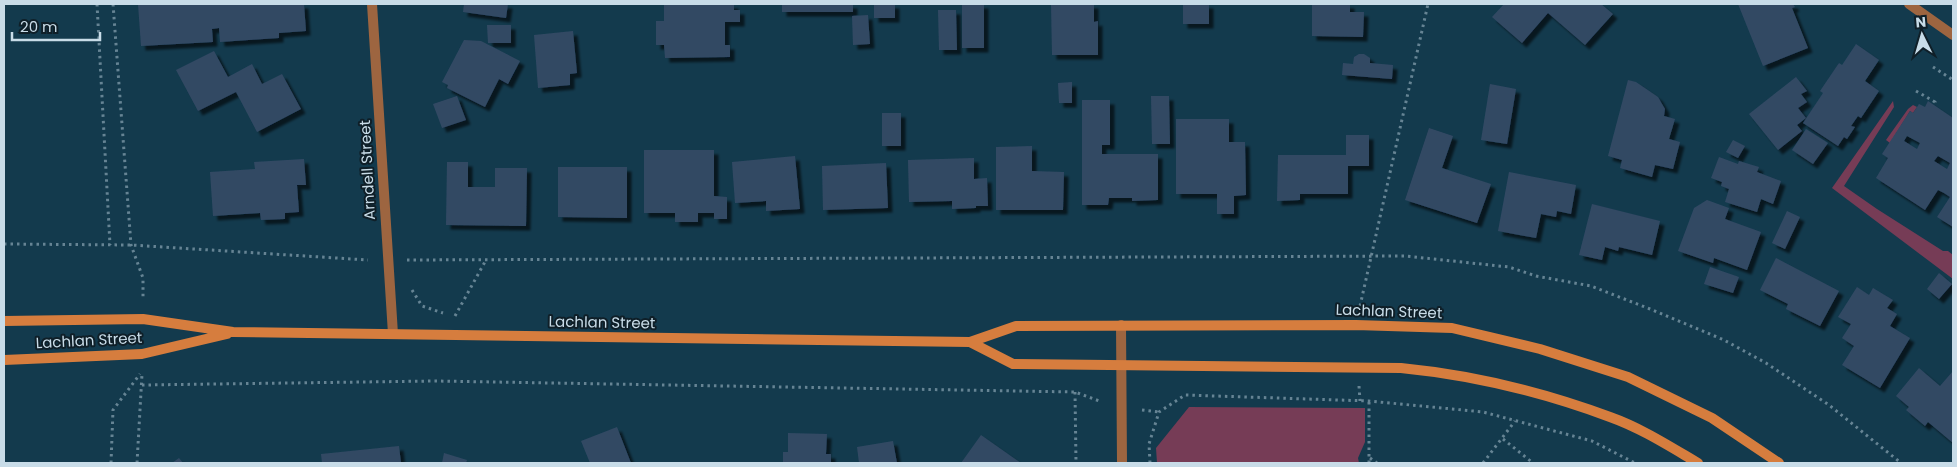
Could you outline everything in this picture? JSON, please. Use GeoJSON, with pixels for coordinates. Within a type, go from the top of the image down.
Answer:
{"type":"FeatureCollection","features":[{"type":"Feature","properties":{"kind":"street","name":"Arndell Street"},"geometry":{"type":"LineString","coordinates":[[372,4],[393,334]]}},
{"type":"Feature","properties":{"kind":"street"},"geometry":{"type":"LineString","coordinates":[[1909,4],[1953,35]]}},
{"type":"Feature","properties":{"kind":"street","name":"Lachlan Street"},"geometry":{"type":"LineString","coordinates":[[4,321],[143,319],[233,332],[970,342],[1016,326],[1356,324],[1452,328],[1540,349],[1628,377],[1712,418],[1779,463]]}},
{"type":"Feature","properties":{"kind":"street"},"geometry":{"type":"LineString","coordinates":[[1121,326],[1122,463]]}},
{"type":"Feature","properties":{"kind":"street","name":"Lachlan Street"},"geometry":{"type":"LineString","coordinates":[[4,360],[142,354],[233,332]]}},
{"type":"Feature","properties":{"kind":"street","name":"Lachlan Street"},"geometry":{"type":"LineString","coordinates":[[970,342],[1013,364],[1401,368],[1447,373],[1529,391],[1610,417],[1650,435],[1698,463]]}},
{"type":"Feature","properties":{"kind":"path"},"geometry":{"type":"LineString","coordinates":[[97,4],[110,245]]}},
{"type":"Feature","properties":{"kind":"path"},"geometry":{"type":"LineString","coordinates":[[114,4],[131,245],[143,278]]}},
{"type":"Feature","properties":{"kind":"path"},"geometry":{"type":"LineString","coordinates":[[1371,256],[1428,4]]}},
{"type":"Feature","properties":{"kind":"path"},"geometry":{"type":"LineString","coordinates":[[1934,67],[1953,80]]}},
{"type":"Feature","properties":{"kind":"path"},"geometry":{"type":"LineString","coordinates":[[1916,91],[1935,102],[1933,105]]}},
{"type":"Feature","properties":{"kind":"path"},"geometry":{"type":"LineString","coordinates":[[4,244],[131,245],[388,260],[1405,256],[1509,267],[1536,276],[1591,286],[1724,340],[1766,363],[1829,405],[1901,463]]}},
{"type":"Feature","properties":{"kind":"path"},"geometry":{"type":"LineString","coordinates":[[407,260],[407,268]]}},
{"type":"Feature","properties":{"kind":"path"},"geometry":{"type":"LineString","coordinates":[[408,285],[422,306],[455,317],[486,260]]}},
{"type":"Feature","properties":{"kind":"path"},"geometry":{"type":"LineString","coordinates":[[111,463],[113,410],[142,372]]}},
{"type":"Feature","properties":{"kind":"path"},"geometry":{"type":"LineString","coordinates":[[137,463],[142,385],[436,381],[1075,392],[1076,463]]}},
{"type":"Feature","properties":{"kind":"path"},"geometry":{"type":"LineString","coordinates":[[1150,463],[1149,444],[1159,412],[1185,395],[1369,401],[1483,412],[1592,440],[1635,463]]}},
{"type":"Feature","properties":{"kind":"path"},"geometry":{"type":"LineString","coordinates":[[1369,401],[1369,463]]}},
{"type":"Feature","properties":{"kind":"path"},"geometry":{"type":"LineString","coordinates":[[1483,463],[1516,421]]}},
{"type":"Feature","properties":{"kind":"path"},"geometry":{"type":"LineString","coordinates":[[1503,439],[1533,463]]}},
{"type":"Feature","properties":{"kind":"path"},"geometry":{"type":"LineString","coordinates":[[1370,458],[1378,463]]}},
{"type":"Feature","properties":{"kind":"shaded area"},"geometry":{"type":"Polygon","coordinates":[[[1893,101],[1894,107],[1844,186],[1943,251],[1948,251],[1953,255],[1953,279],[1832,188],[1893,101]]]}},
{"type":"Feature","properties":{"kind":"shaded area"},"geometry":{"type":"Polygon","coordinates":[[[1913,105],[1917,107],[1913,113],[1910,111],[1890,143],[1886,140],[1908,109],[1913,105]]]}},
{"type":"Feature","properties":{"kind":"shaded area"},"geometry":{"type":"Polygon","coordinates":[[[1189,407],[1365,408],[1365,442],[1358,458],[1359,463],[1157,463],[1156,448],[1189,407]]]}},
{"type":"Feature","properties":{"kind":"building"},"geometry":{"type":"Polygon","coordinates":[[[138,4],[304,4],[306,31],[279,33],[279,38],[220,42],[219,28],[212,29],[213,42],[141,46],[138,4]]]}},
{"type":"Feature","properties":{"kind":"building"},"geometry":{"type":"Polygon","coordinates":[[[464,4],[508,4],[506,18],[463,12],[464,4]]]}},
{"type":"Feature","properties":{"kind":"building"},"geometry":{"type":"Polygon","coordinates":[[[664,4],[734,4],[734,10],[740,10],[740,22],[725,22],[725,45],[730,45],[730,57],[665,58],[664,45],[656,45],[656,21],[664,21],[664,4]]]}},
{"type":"Feature","properties":{"kind":"building"},"geometry":{"type":"Polygon","coordinates":[[[782,4],[853,4],[853,12],[782,12],[782,4]]]}},
{"type":"Feature","properties":{"kind":"building"},"geometry":{"type":"Polygon","coordinates":[[[874,4],[895,4],[895,18],[874,18],[874,4]]]}},
{"type":"Feature","properties":{"kind":"building"},"geometry":{"type":"Polygon","coordinates":[[[962,4],[984,4],[984,48],[962,48],[962,4]]]}},
{"type":"Feature","properties":{"kind":"building"},"geometry":{"type":"Polygon","coordinates":[[[1051,4],[1094,4],[1094,22],[1098,21],[1098,55],[1052,55],[1051,4]]]}},
{"type":"Feature","properties":{"kind":"building"},"geometry":{"type":"Polygon","coordinates":[[[1183,4],[1209,4],[1209,24],[1183,24],[1183,4]]]}},
{"type":"Feature","properties":{"kind":"building"},"geometry":{"type":"Polygon","coordinates":[[[1312,4],[1350,4],[1350,12],[1364,12],[1363,37],[1312,36],[1312,4]]]}},
{"type":"Feature","properties":{"kind":"building"},"geometry":{"type":"Polygon","coordinates":[[[1504,4],[1601,4],[1613,14],[1585,45],[1548,13],[1522,43],[1492,17],[1504,4]]]}},
{"type":"Feature","properties":{"kind":"building"},"geometry":{"type":"Polygon","coordinates":[[[1738,4],[1793,4],[1795,7],[1792,8],[1808,48],[1763,66],[1738,4]]]}},
{"type":"Feature","properties":{"kind":"building"},"geometry":{"type":"Polygon","coordinates":[[[938,10],[956,10],[957,50],[939,50],[938,10]]]}},
{"type":"Feature","properties":{"kind":"building"},"geometry":{"type":"Polygon","coordinates":[[[868,15],[870,44],[853,45],[852,16],[868,15]]]}},
{"type":"Feature","properties":{"kind":"building"},"geometry":{"type":"Polygon","coordinates":[[[487,25],[511,25],[511,43],[488,43],[487,25]]]}},
{"type":"Feature","properties":{"kind":"building"},"geometry":{"type":"Polygon","coordinates":[[[573,31],[577,73],[570,74],[570,85],[538,88],[534,35],[573,31]]]}},
{"type":"Feature","properties":{"kind":"building"},"geometry":{"type":"Polygon","coordinates":[[[464,40],[481,41],[520,61],[508,84],[499,79],[485,107],[447,88],[448,85],[442,82],[464,40]]]}},
{"type":"Feature","properties":{"kind":"building"},"geometry":{"type":"Polygon","coordinates":[[[1856,44],[1879,60],[1865,81],[1879,91],[1861,118],[1858,116],[1851,126],[1855,127],[1847,139],[1844,137],[1838,146],[1803,123],[1823,93],[1820,91],[1839,63],[1842,65],[1856,44]]]}},
{"type":"Feature","properties":{"kind":"building"},"geometry":{"type":"Polygon","coordinates":[[[214,51],[228,77],[252,64],[262,84],[282,74],[301,109],[257,132],[236,92],[198,111],[176,70],[214,51]]]}},
{"type":"Feature","properties":{"kind":"building"},"geometry":{"type":"Polygon","coordinates":[[[1364,54],[1370,58],[1370,63],[1393,65],[1392,79],[1342,75],[1343,63],[1353,64],[1354,57],[1364,54]]]}},
{"type":"Feature","properties":{"kind":"building"},"geometry":{"type":"Polygon","coordinates":[[[1796,77],[1807,91],[1801,94],[1807,102],[1798,108],[1806,118],[1797,125],[1802,131],[1778,150],[1749,114],[1796,77]]]}},
{"type":"Feature","properties":{"kind":"building"},"geometry":{"type":"Polygon","coordinates":[[[1628,80],[1636,82],[1658,97],[1665,109],[1664,116],[1675,119],[1669,139],[1680,142],[1673,169],[1655,165],[1652,177],[1620,168],[1622,160],[1608,156],[1628,80]]]}},
{"type":"Feature","properties":{"kind":"building"},"geometry":{"type":"Polygon","coordinates":[[[1072,82],[1072,103],[1059,103],[1058,83],[1072,82]]]}},
{"type":"Feature","properties":{"kind":"building"},"geometry":{"type":"Polygon","coordinates":[[[1490,84],[1516,89],[1507,144],[1481,140],[1490,84]]]}},
{"type":"Feature","properties":{"kind":"building"},"geometry":{"type":"Polygon","coordinates":[[[457,96],[466,120],[442,128],[433,104],[457,96]]]}},
{"type":"Feature","properties":{"kind":"building"},"geometry":{"type":"Polygon","coordinates":[[[1151,96],[1169,96],[1170,144],[1152,144],[1151,96]]]}},
{"type":"Feature","properties":{"kind":"building"},"geometry":{"type":"Polygon","coordinates":[[[1082,100],[1110,100],[1110,145],[1102,145],[1102,154],[1158,154],[1158,200],[1132,201],[1132,198],[1109,198],[1108,205],[1082,205],[1082,100]]]}},
{"type":"Feature","properties":{"kind":"building"},"geometry":{"type":"Polygon","coordinates":[[[1928,101],[1953,118],[1953,227],[1937,217],[1950,197],[1944,193],[1938,190],[1925,210],[1876,178],[1888,158],[1882,154],[1910,111],[1913,113],[1919,104],[1925,107],[1928,101]],[[1907,136],[1904,141],[1917,149],[1920,143],[1907,136]],[[1938,156],[1934,161],[1947,169],[1950,163],[1938,156]]]}},
{"type":"Feature","properties":{"kind":"building"},"geometry":{"type":"Polygon","coordinates":[[[882,113],[901,113],[901,146],[882,146],[882,113]]]}},
{"type":"Feature","properties":{"kind":"building"},"geometry":{"type":"Polygon","coordinates":[[[1176,119],[1229,119],[1229,142],[1245,142],[1246,195],[1234,196],[1234,214],[1217,214],[1217,194],[1176,194],[1176,119]]]}},
{"type":"Feature","properties":{"kind":"building"},"geometry":{"type":"Polygon","coordinates":[[[1429,128],[1453,136],[1442,168],[1491,184],[1477,223],[1405,200],[1429,128]]]}},
{"type":"Feature","properties":{"kind":"building"},"geometry":{"type":"Polygon","coordinates":[[[1806,129],[1828,143],[1813,164],[1792,150],[1806,129]]]}},
{"type":"Feature","properties":{"kind":"building"},"geometry":{"type":"Polygon","coordinates":[[[1346,135],[1369,135],[1369,166],[1348,166],[1348,194],[1300,194],[1300,200],[1277,201],[1278,155],[1346,155],[1346,135]]]}},
{"type":"Feature","properties":{"kind":"building"},"geometry":{"type":"Polygon","coordinates":[[[1733,140],[1745,146],[1738,158],[1726,152],[1733,140]]]}},
{"type":"Feature","properties":{"kind":"building"},"geometry":{"type":"Polygon","coordinates":[[[1032,146],[1032,171],[1064,172],[1063,210],[996,210],[996,147],[1032,146]]]}},
{"type":"Feature","properties":{"kind":"building"},"geometry":{"type":"Polygon","coordinates":[[[644,150],[714,150],[714,196],[727,197],[727,219],[714,219],[714,213],[698,213],[698,222],[675,222],[675,213],[644,213],[644,150]]]}},
{"type":"Feature","properties":{"kind":"building"},"geometry":{"type":"Polygon","coordinates":[[[795,156],[800,209],[766,211],[766,201],[735,203],[732,162],[795,156]]]}},
{"type":"Feature","properties":{"kind":"building"},"geometry":{"type":"Polygon","coordinates":[[[1719,157],[1738,164],[1739,161],[1759,167],[1757,172],[1781,181],[1773,204],[1761,199],[1757,212],[1725,202],[1729,189],[1721,186],[1722,182],[1711,178],[1719,157]]]}},
{"type":"Feature","properties":{"kind":"building"},"geometry":{"type":"Polygon","coordinates":[[[974,158],[974,179],[987,178],[988,206],[952,209],[952,201],[909,202],[908,160],[974,158]]]}},
{"type":"Feature","properties":{"kind":"building"},"geometry":{"type":"Polygon","coordinates":[[[304,159],[306,185],[297,185],[299,212],[285,213],[285,219],[261,220],[260,213],[213,216],[210,172],[255,169],[254,162],[304,159]]]}},
{"type":"Feature","properties":{"kind":"building"},"geometry":{"type":"Polygon","coordinates":[[[447,162],[468,162],[468,187],[495,187],[495,168],[527,168],[526,226],[446,225],[447,162]]]}},
{"type":"Feature","properties":{"kind":"building"},"geometry":{"type":"Polygon","coordinates":[[[886,163],[888,208],[823,210],[822,166],[886,163]]]}},
{"type":"Feature","properties":{"kind":"building"},"geometry":{"type":"Polygon","coordinates":[[[558,167],[627,167],[627,218],[558,217],[558,167]]]}},
{"type":"Feature","properties":{"kind":"building"},"geometry":{"type":"Polygon","coordinates":[[[1509,172],[1576,185],[1571,214],[1557,211],[1556,217],[1541,214],[1536,238],[1498,231],[1509,172]]]}},
{"type":"Feature","properties":{"kind":"building"},"geometry":{"type":"Polygon","coordinates":[[[1707,200],[1729,208],[1725,219],[1761,232],[1747,270],[1714,258],[1713,263],[1678,251],[1694,208],[1707,200]]]}},
{"type":"Feature","properties":{"kind":"building"},"geometry":{"type":"Polygon","coordinates":[[[1592,204],[1660,221],[1652,255],[1619,247],[1618,251],[1605,247],[1602,260],[1579,255],[1592,204]]]}},
{"type":"Feature","properties":{"kind":"building"},"geometry":{"type":"Polygon","coordinates":[[[1787,211],[1800,217],[1785,249],[1772,243],[1787,211]]]}},
{"type":"Feature","properties":{"kind":"building"},"geometry":{"type":"Polygon","coordinates":[[[1776,258],[1839,291],[1820,326],[1786,309],[1788,304],[1760,290],[1776,258]]]}},
{"type":"Feature","properties":{"kind":"building"},"geometry":{"type":"Polygon","coordinates":[[[1710,267],[1739,277],[1733,293],[1704,284],[1710,267]]]}},
{"type":"Feature","properties":{"kind":"building"},"geometry":{"type":"Polygon","coordinates":[[[1939,273],[1952,284],[1939,299],[1927,289],[1939,273]]]}},
{"type":"Feature","properties":{"kind":"building"},"geometry":{"type":"Polygon","coordinates":[[[1857,287],[1869,295],[1873,288],[1893,300],[1887,308],[1897,314],[1890,326],[1910,338],[1880,388],[1842,365],[1854,346],[1842,338],[1851,324],[1838,317],[1857,287]]]}},
{"type":"Feature","properties":{"kind":"building"},"geometry":{"type":"Polygon","coordinates":[[[1919,368],[1940,386],[1953,371],[1953,443],[1928,422],[1925,426],[1906,410],[1909,407],[1896,396],[1919,368]]]}},
{"type":"Feature","properties":{"kind":"building"},"geometry":{"type":"Polygon","coordinates":[[[617,427],[631,463],[590,463],[581,441],[617,427]]]}},
{"type":"Feature","properties":{"kind":"building"},"geometry":{"type":"Polygon","coordinates":[[[788,433],[827,434],[826,454],[831,454],[831,463],[783,463],[783,452],[788,452],[788,433]]]}},
{"type":"Feature","properties":{"kind":"building"},"geometry":{"type":"Polygon","coordinates":[[[981,435],[1021,463],[961,463],[981,435]]]}},
{"type":"Feature","properties":{"kind":"building"},"geometry":{"type":"Polygon","coordinates":[[[893,441],[897,463],[859,463],[857,447],[893,441]]]}},
{"type":"Feature","properties":{"kind":"building"},"geometry":{"type":"Polygon","coordinates":[[[399,446],[401,463],[322,463],[321,454],[399,446]]]}},
{"type":"Feature","properties":{"kind":"building"},"geometry":{"type":"Polygon","coordinates":[[[444,453],[467,460],[466,463],[442,463],[444,453]]]}},
{"type":"Feature","properties":{"kind":"building"},"geometry":{"type":"Polygon","coordinates":[[[179,458],[183,463],[172,463],[179,458]]]}}]}
